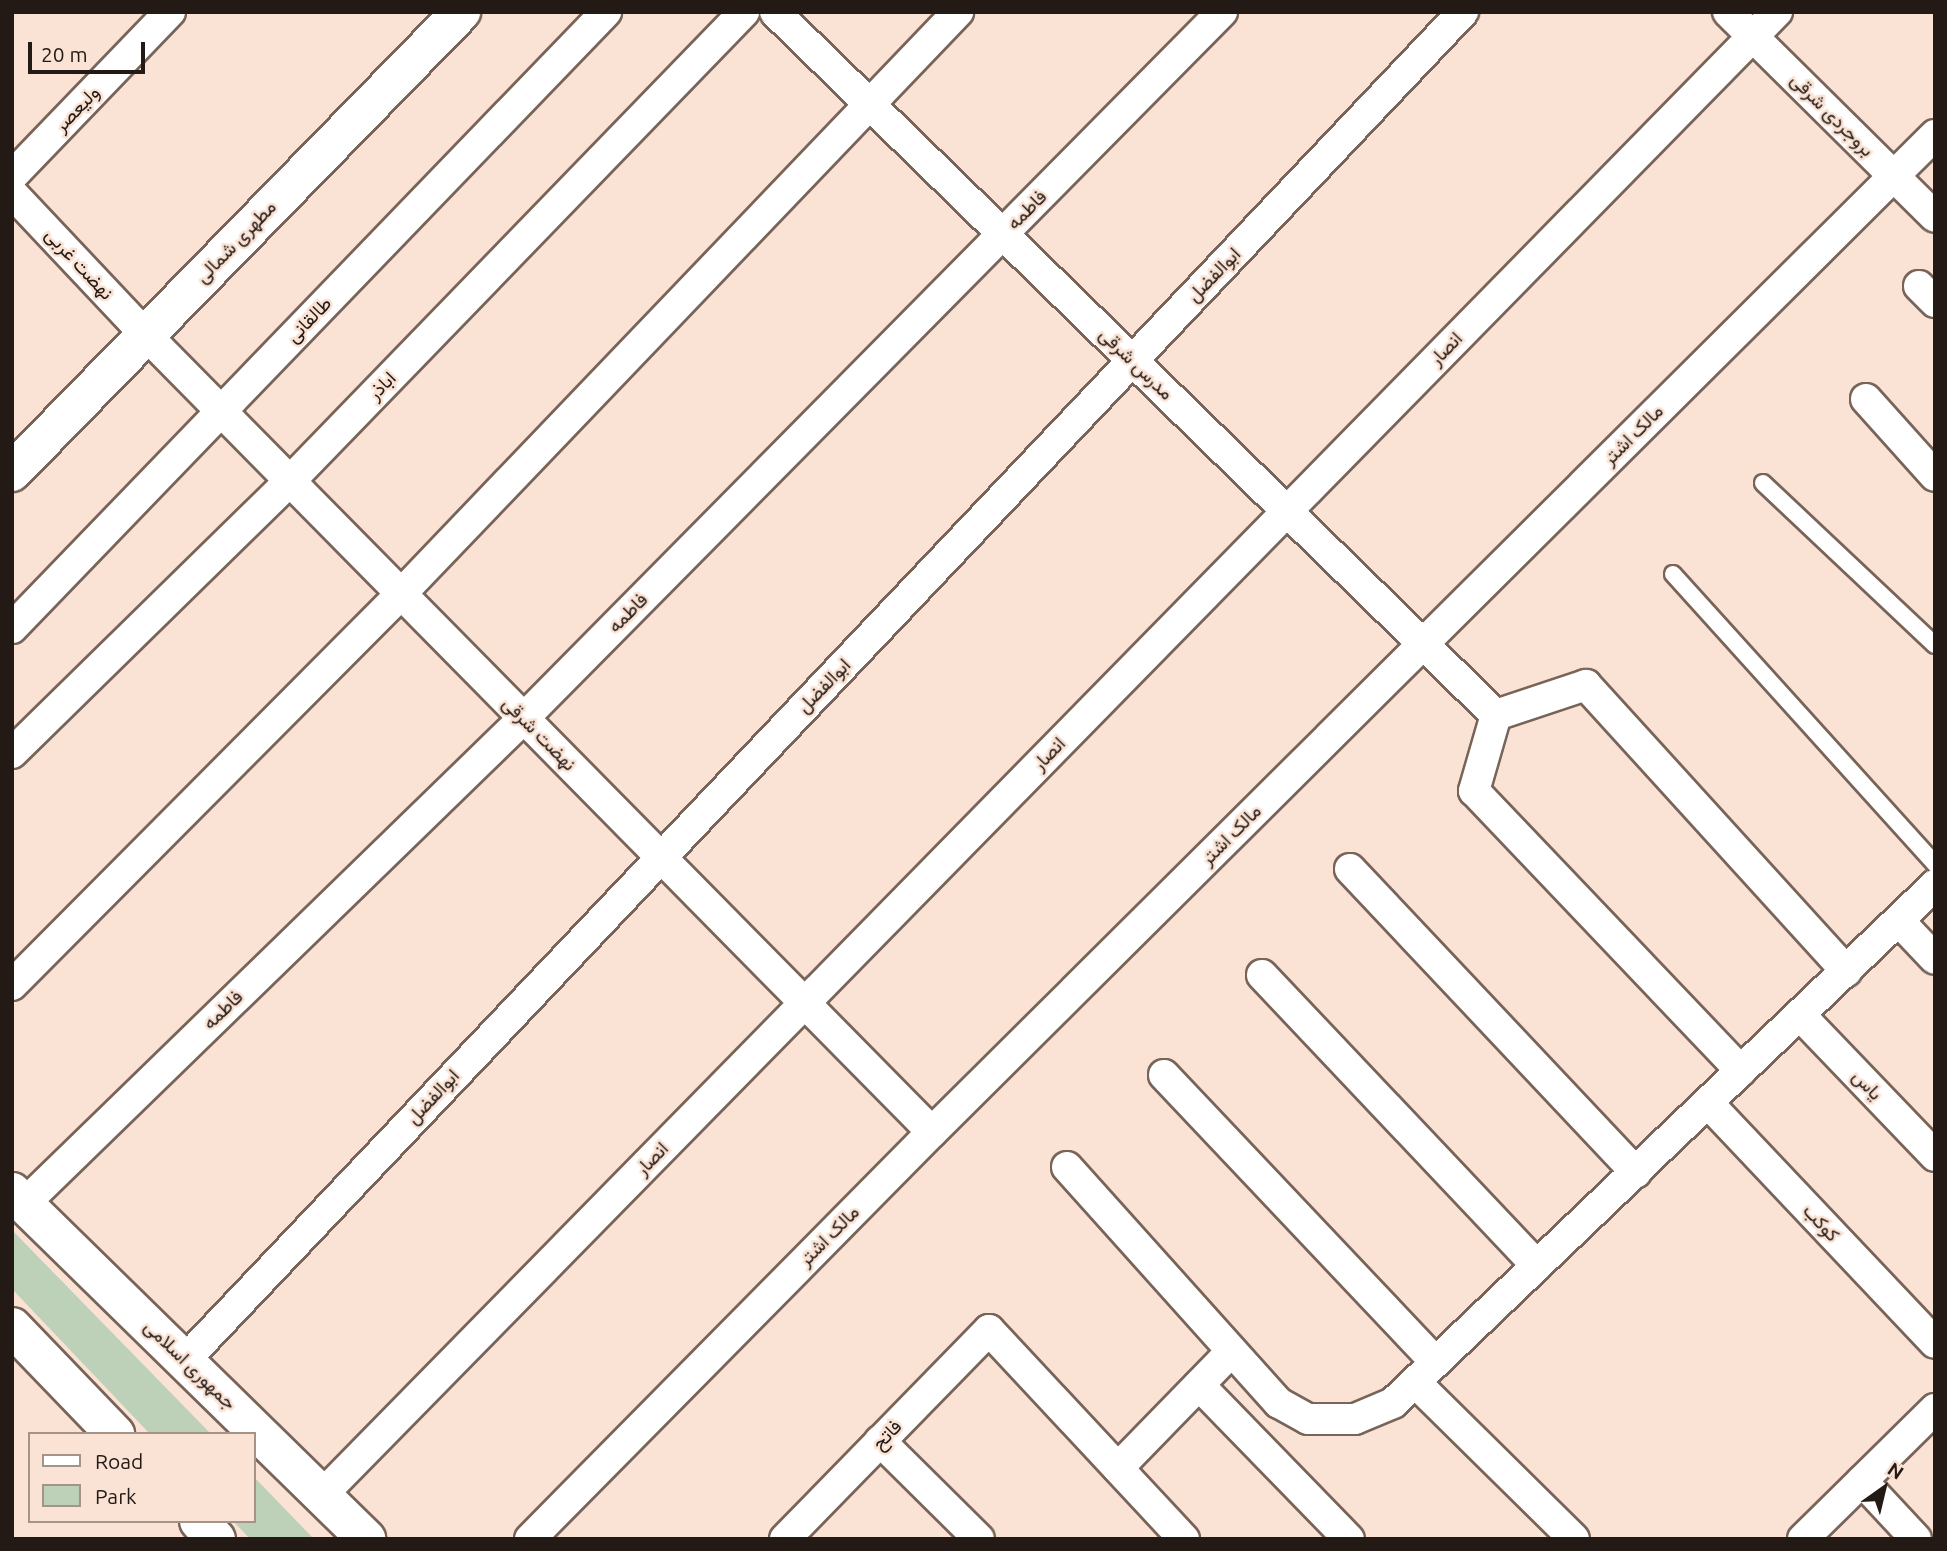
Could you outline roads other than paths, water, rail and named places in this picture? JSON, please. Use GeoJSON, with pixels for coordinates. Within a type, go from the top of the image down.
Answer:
{"type":"FeatureCollection","features":[{"type":"Feature","properties":{"kind":"main road","name":"مطهری شمالی"},"geometry":{"type":"LineString","coordinates":[[12,472],[461,12]]}},
{"type":"Feature","properties":{"kind":"main road","name":"جمهوری اسلامی"},"geometry":{"type":"LineString","coordinates":[[18,1198],[366,1539]]}},
{"type":"Feature","properties":{"kind":"main road"},"geometry":{"type":"LineString","coordinates":[[12,1326],[113,1432]]}},
{"type":"Feature","properties":{"kind":"main road"},"geometry":{"type":"LineString","coordinates":[[201,1523],[216,1539]]}},
{"type":"Feature","properties":{"kind":"street","name":"ولیعصر"},"geometry":{"type":"LineString","coordinates":[[12,176],[170,12]]}},
{"type":"Feature","properties":{"kind":"street","name":"طالقانی"},"geometry":{"type":"LineString","coordinates":[[12,628],[606,12]]}},
{"type":"Feature","properties":{"kind":"street","name":"اباذر"},"geometry":{"type":"LineString","coordinates":[[12,753],[289,481],[744,12]]}},
{"type":"Feature","properties":{"kind":"street","name":"مدرس شرقی"},"geometry":{"type":"LineString","coordinates":[[775,12],[1496,715]]}},
{"type":"Feature","properties":{"kind":"street"},"geometry":{"type":"LineString","coordinates":[[12,985],[401,594],[957,12]]}},
{"type":"Feature","properties":{"kind":"street","name":"فاطمه"},"geometry":{"type":"LineString","coordinates":[[18,1198],[524,718],[1222,12]]}},
{"type":"Feature","properties":{"kind":"street","name":"ابوالفضل"},"geometry":{"type":"LineString","coordinates":[[185,1360],[1463,12]]}},
{"type":"Feature","properties":{"kind":"street","name":"بروجردی شرقی"},"geometry":{"type":"LineString","coordinates":[[1728,12],[1935,217]]}},
{"type":"Feature","properties":{"kind":"street","name":"انصار"},"geometry":{"type":"LineString","coordinates":[[322,1495],[1777,12]]}},
{"type":"Feature","properties":{"kind":"street","name":"مالک اشتر"},"geometry":{"type":"LineString","coordinates":[[530,1539],[932,1132],[1935,135]]}},
{"type":"Feature","properties":{"kind":"street","name":"نهضت غربی"},"geometry":{"type":"LineString","coordinates":[[12,193],[146,335]]}},
{"type":"Feature","properties":{"kind":"street","name":"نهضت شرقی"},"geometry":{"type":"LineString","coordinates":[[146,335],[932,1132]]}},
{"type":"Feature","properties":{"kind":"street"},"geometry":{"type":"LineString","coordinates":[[1866,398],[1935,477]]}},
{"type":"Feature","properties":{"kind":"street"},"geometry":{"type":"LineString","coordinates":[[1741,1071],[1474,791],[1496,715],[1586,685],[1846,971]]}},
{"type":"Feature","properties":{"kind":"street"},"geometry":{"type":"LineString","coordinates":[[1350,869],[1636,1172]]}},
{"type":"Feature","properties":{"kind":"street"},"geometry":{"type":"LineString","coordinates":[[1067,1167],[1231,1353],[1279,1403],[1308,1419],[1355,1419],[1393,1403],[1935,885]]}},
{"type":"Feature","properties":{"kind":"street"},"geometry":{"type":"LineString","coordinates":[[1899,922],[1935,959]]}},
{"type":"Feature","properties":{"kind":"street"},"geometry":{"type":"LineString","coordinates":[[1262,975],[1537,1266]]}},
{"type":"Feature","properties":{"kind":"street","name":"یاس"},"geometry":{"type":"LineString","coordinates":[[1800,1015],[1935,1156]]}},
{"type":"Feature","properties":{"kind":"street"},"geometry":{"type":"LineString","coordinates":[[1164,1075],[1574,1539]]}},
{"type":"Feature","properties":{"kind":"street","name":"کوکب"},"geometry":{"type":"LineString","coordinates":[[1708,1103],[1935,1343]]}},
{"type":"Feature","properties":{"kind":"street","name":"فاتح"},"geometry":{"type":"LineString","coordinates":[[801,1534],[880,1441],[989,1331],[1118,1468]]}},
{"type":"Feature","properties":{"kind":"street"},"geometry":{"type":"LineString","coordinates":[[1184,1539],[1118,1468],[1231,1353]]}},
{"type":"Feature","properties":{"kind":"street"},"geometry":{"type":"LineString","coordinates":[[1199,1385],[1349,1539]]}},
{"type":"Feature","properties":{"kind":"street"},"geometry":{"type":"LineString","coordinates":[[1803,1539],[1935,1409]]}},
{"type":"Feature","properties":{"kind":"street"},"geometry":{"type":"LineString","coordinates":[[880,1441],[979,1539]]}},
{"type":"Feature","properties":{"kind":"street"},"geometry":{"type":"LineString","coordinates":[[1862,1481],[1916,1539]]}},
{"type":"Feature","properties":{"kind":"lane"},"geometry":{"type":"LineString","coordinates":[[1763,482],[1935,645]]}},
{"type":"Feature","properties":{"kind":"lane"},"geometry":{"type":"LineString","coordinates":[[1672,574],[1935,864]]}}]}
